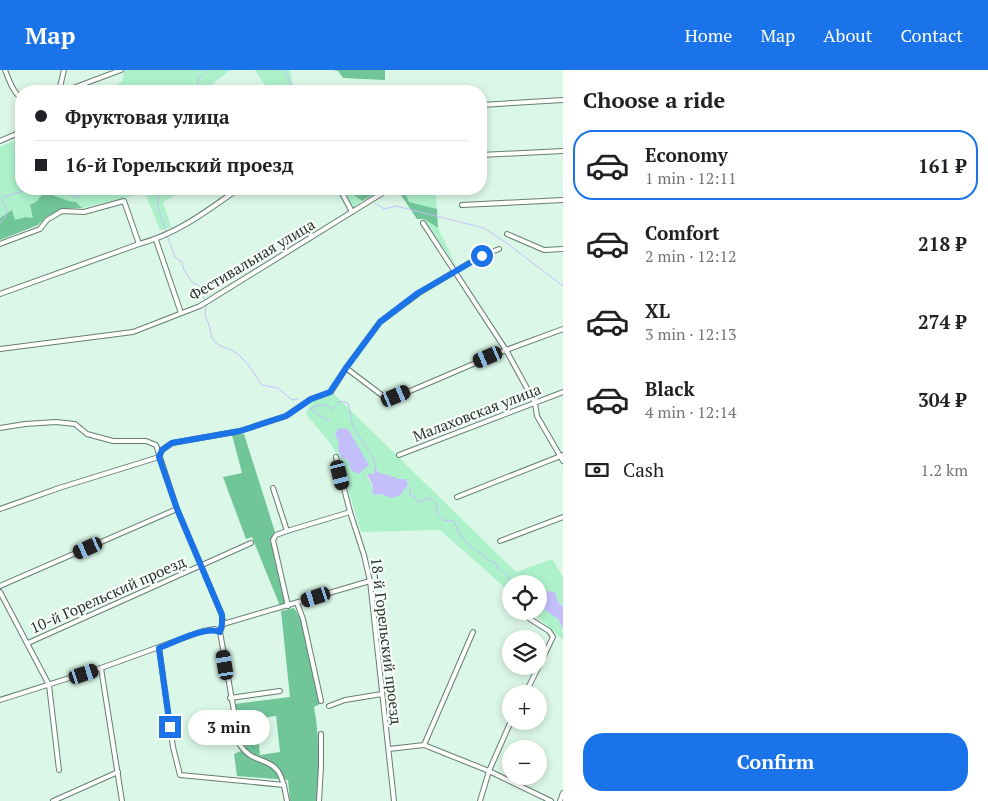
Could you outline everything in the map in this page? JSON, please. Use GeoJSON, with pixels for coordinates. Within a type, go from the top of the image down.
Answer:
{"type":"FeatureCollection","features":[{"type":"Feature","properties":{"kind":"street"},"geometry":{"type":"LineString","coordinates":[[5,70],[15,92]]}},
{"type":"Feature","properties":{"kind":"street"},"geometry":{"type":"LineString","coordinates":[[60,85],[64,70]]}},
{"type":"Feature","properties":{"kind":"street"},"geometry":{"type":"LineString","coordinates":[[81,85],[121,70]]}},
{"type":"Feature","properties":{"kind":"street"},"geometry":{"type":"LineString","coordinates":[[487,105],[563,100]]}},
{"type":"Feature","properties":{"kind":"street"},"geometry":{"type":"LineString","coordinates":[[0,141],[15,135]]}},
{"type":"Feature","properties":{"kind":"street"},"geometry":{"type":"LineString","coordinates":[[487,155],[563,151]]}},
{"type":"Feature","properties":{"kind":"street"},"geometry":{"type":"LineString","coordinates":[[0,294],[139,244],[156,240],[191,222],[229,195]]}},
{"type":"Feature","properties":{"kind":"street"},"geometry":{"type":"LineString","coordinates":[[343,195],[352,212]]}},
{"type":"Feature","properties":{"kind":"street","name":"Фестивальная улица"},"geometry":{"type":"LineString","coordinates":[[0,349],[133,332],[181,314],[200,306],[379,195]]}},
{"type":"Feature","properties":{"kind":"street"},"geometry":{"type":"LineString","coordinates":[[462,205],[563,200]]}},
{"type":"Feature","properties":{"kind":"street"},"geometry":{"type":"LineString","coordinates":[[0,244],[40,229],[47,220],[62,211],[84,212],[124,201],[139,244]]}},
{"type":"Feature","properties":{"kind":"street"},"geometry":{"type":"LineString","coordinates":[[424,222],[506,350],[535,403],[537,416],[563,461]]}},
{"type":"Feature","properties":{"kind":"street"},"geometry":{"type":"LineString","coordinates":[[507,234],[544,250],[563,249]]}},
{"type":"Feature","properties":{"kind":"street"},"geometry":{"type":"LineString","coordinates":[[156,240],[181,314]]}},
{"type":"Feature","properties":{"kind":"street"},"geometry":{"type":"LineString","coordinates":[[0,509],[59,488],[159,457],[162,450],[172,443],[240,431],[286,416],[311,399],[330,392],[380,322],[418,293],[482,256],[499,249]]}},
{"type":"Feature","properties":{"kind":"street"},"geometry":{"type":"LineString","coordinates":[[346,368],[383,396],[396,396],[506,350],[563,329]]}},
{"type":"Feature","properties":{"kind":"street","name":"Малаховская улица"},"geometry":{"type":"LineString","coordinates":[[399,455],[563,392]]}},
{"type":"Feature","properties":{"kind":"street"},"geometry":{"type":"LineString","coordinates":[[0,428],[56,422],[75,424],[87,434],[113,441],[146,441],[156,445],[177,509],[222,615],[220,632],[230,698],[240,745],[250,757],[274,767],[284,785],[287,801]]}},
{"type":"Feature","properties":{"kind":"street"},"geometry":{"type":"LineString","coordinates":[[456,497],[561,455]]}},
{"type":"Feature","properties":{"kind":"street","name":"18-й Горельский проезд"},"geometry":{"type":"LineString","coordinates":[[336,457],[370,581],[394,801]]}},
{"type":"Feature","properties":{"kind":"street"},"geometry":{"type":"LineString","coordinates":[[273,488],[287,531]]}},
{"type":"Feature","properties":{"kind":"street"},"geometry":{"type":"LineString","coordinates":[[0,586],[177,509]]}},
{"type":"Feature","properties":{"kind":"street"},"geometry":{"type":"LineString","coordinates":[[288,606],[273,540],[276,535],[350,512]]}},
{"type":"Feature","properties":{"kind":"street"},"geometry":{"type":"LineString","coordinates":[[500,541],[563,517]]}},
{"type":"Feature","properties":{"kind":"street","name":"10-й Горельский проезд"},"geometry":{"type":"LineString","coordinates":[[28,643],[251,543]]}},
{"type":"Feature","properties":{"kind":"street"},"geometry":{"type":"LineString","coordinates":[[222,624],[370,581]]}},
{"type":"Feature","properties":{"kind":"street"},"geometry":{"type":"LineString","coordinates":[[0,592],[49,685],[60,770]]}},
{"type":"Feature","properties":{"kind":"street"},"geometry":{"type":"LineString","coordinates":[[297,603],[305,628],[321,701]]}},
{"type":"Feature","properties":{"kind":"street"},"geometry":{"type":"LineString","coordinates":[[533,620],[549,631],[553,637],[547,649]]}},
{"type":"Feature","properties":{"kind":"street"},"geometry":{"type":"LineString","coordinates":[[0,700],[101,668],[203,631],[215,629],[220,632]]}},
{"type":"Feature","properties":{"kind":"street"},"geometry":{"type":"LineString","coordinates":[[424,745],[473,632]]}},
{"type":"Feature","properties":{"kind":"street"},"geometry":{"type":"LineString","coordinates":[[159,648],[173,747],[180,775],[284,785]]}},
{"type":"Feature","properties":{"kind":"street"},"geometry":{"type":"LineString","coordinates":[[101,668],[122,801]]}},
{"type":"Feature","properties":{"kind":"street"},"geometry":{"type":"LineString","coordinates":[[230,698],[280,691]]}},
{"type":"Feature","properties":{"kind":"street"},"geometry":{"type":"LineString","coordinates":[[329,706],[345,700],[382,694]]}},
{"type":"Feature","properties":{"kind":"street"},"geometry":{"type":"LineString","coordinates":[[480,801],[489,771],[507,730]]}},
{"type":"Feature","properties":{"kind":"street"},"geometry":{"type":"LineString","coordinates":[[319,801],[321,734]]}},
{"type":"Feature","properties":{"kind":"street"},"geometry":{"type":"LineString","coordinates":[[389,748],[424,745],[489,771],[551,801]]}},
{"type":"Feature","properties":{"kind":"street"},"geometry":{"type":"LineString","coordinates":[[53,801],[118,772]]}},
{"type":"Feature","properties":{"kind":"street"},"geometry":{"type":"LineString","coordinates":[[560,801],[563,793]]}},
{"type":"Feature","properties":{"kind":"green space"},"geometry":{"type":"Polygon","coordinates":[[[124,70],[230,70],[211,85],[117,85],[122,81],[124,70]]]}},
{"type":"Feature","properties":{"kind":"green space"},"geometry":{"type":"Polygon","coordinates":[[[255,70],[290,70],[294,85],[265,85],[255,70]]]}},
{"type":"Feature","properties":{"kind":"green space"},"geometry":{"type":"Polygon","coordinates":[[[333,70],[385,70],[385,80],[343,78],[338,71],[333,70]]]}},
{"type":"Feature","properties":{"kind":"green space"},"geometry":{"type":"Polygon","coordinates":[[[15,141],[15,195],[42,195],[33,211],[33,218],[26,217],[15,221],[12,210],[0,218],[0,147],[15,141]]]}},
{"type":"Feature","properties":{"kind":"green space"},"geometry":{"type":"Polygon","coordinates":[[[42,195],[52,195],[76,202],[82,208],[63,209],[46,217],[38,225],[0,240],[0,218],[12,210],[15,220],[26,217],[33,218],[30,205],[37,201],[42,195]]]}},
{"type":"Feature","properties":{"kind":"green space"},"geometry":{"type":"Polygon","coordinates":[[[52,195],[137,195],[82,208],[76,202],[52,195]]]}},
{"type":"Feature","properties":{"kind":"green space"},"geometry":{"type":"Polygon","coordinates":[[[146,195],[175,195],[163,202],[171,227],[160,230],[146,195]]]}},
{"type":"Feature","properties":{"kind":"green space"},"geometry":{"type":"Polygon","coordinates":[[[338,195],[354,195],[362,201],[349,211],[338,195]]]}},
{"type":"Feature","properties":{"kind":"green space"},"geometry":{"type":"Polygon","coordinates":[[[354,195],[372,195],[362,201],[354,195]]]}},
{"type":"Feature","properties":{"kind":"green space"},"geometry":{"type":"Polygon","coordinates":[[[401,195],[406,195],[409,202],[437,209],[438,228],[424,219],[417,219],[401,195]]]}},
{"type":"Feature","properties":{"kind":"green space"},"geometry":{"type":"Polygon","coordinates":[[[406,195],[436,195],[437,209],[409,202],[406,195]]]}},
{"type":"Feature","properties":{"kind":"green space"},"geometry":{"type":"Polygon","coordinates":[[[424,219],[438,228],[457,268],[424,219]]]}},
{"type":"Feature","properties":{"kind":"green space"},"geometry":{"type":"Polygon","coordinates":[[[334,394],[516,572],[552,559],[563,577],[563,607],[558,602],[555,592],[547,591],[547,575],[502,575],[502,585],[440,530],[361,532],[338,456],[330,443],[306,414],[310,405],[320,398],[334,394]],[[377,469],[374,474],[367,474],[378,495],[382,494],[388,497],[402,491],[408,485],[379,473],[377,469]]]}},
{"type":"Feature","properties":{"kind":"green space"},"geometry":{"type":"Polygon","coordinates":[[[244,434],[275,532],[270,540],[286,604],[280,606],[252,537],[246,539],[223,477],[242,473],[232,435],[244,434]]]}},
{"type":"Feature","properties":{"kind":"green space"},"geometry":{"type":"Polygon","coordinates":[[[294,608],[301,619],[320,704],[314,707],[318,754],[317,801],[290,801],[288,780],[237,776],[234,754],[246,749],[239,731],[235,704],[290,697],[281,611],[294,608]],[[276,716],[256,719],[260,755],[280,752],[276,716]]]}},
{"type":"Feature","properties":{"kind":"green space"},"geometry":{"type":"Polygon","coordinates":[[[547,610],[560,623],[563,640],[541,620],[547,620],[547,610]]]}},
{"type":"Feature","properties":{"kind":"shaded area"},"geometry":{"type":"Polygon","coordinates":[[[339,428],[348,429],[369,465],[358,474],[351,470],[348,460],[342,458],[338,450],[339,443],[335,434],[339,428]]]}},
{"type":"Feature","properties":{"kind":"shaded area"},"geometry":{"type":"Polygon","coordinates":[[[375,468],[379,473],[395,477],[396,479],[406,479],[408,485],[399,496],[390,498],[382,494],[375,495],[372,492],[373,486],[367,474],[374,474],[375,468]]]}},
{"type":"Feature","properties":{"kind":"shaded area"},"geometry":{"type":"Polygon","coordinates":[[[547,591],[555,592],[558,602],[563,607],[563,629],[558,619],[547,611],[547,591]]]}},
{"type":"Feature","properties":{"kind":"waterway"},"geometry":{"type":"LineString","coordinates":[[197,85],[199,78],[207,70]]}},
{"type":"Feature","properties":{"kind":"waterway"},"geometry":{"type":"LineString","coordinates":[[284,70],[291,85]]}},
{"type":"Feature","properties":{"kind":"waterway"},"geometry":{"type":"LineString","coordinates":[[0,223],[6,216],[7,210],[2,200],[3,197],[15,193]]}},
{"type":"Feature","properties":{"kind":"waterway"},"geometry":{"type":"LineString","coordinates":[[72,195],[77,197],[80,195]]}},
{"type":"Feature","properties":{"kind":"waterway"},"geometry":{"type":"LineString","coordinates":[[158,195],[157,204],[166,232]]}},
{"type":"Feature","properties":{"kind":"waterway"},"geometry":{"type":"LineString","coordinates":[[375,203],[384,209],[396,206],[484,228],[563,286]]}},
{"type":"Feature","properties":{"kind":"waterway"},"geometry":{"type":"LineString","coordinates":[[167,235],[175,257],[182,262],[184,270],[193,283],[202,288],[204,299]]}},
{"type":"Feature","properties":{"kind":"waterway"},"geometry":{"type":"LineString","coordinates":[[206,306],[205,316],[214,341],[240,356],[262,385],[278,388],[292,400],[298,399]]}},
{"type":"Feature","properties":{"kind":"waterway"},"geometry":{"type":"LineString","coordinates":[[310,409],[321,405],[333,409],[340,401],[348,403],[353,427],[373,457],[376,468]]}},
{"type":"Feature","properties":{"kind":"waterway"},"geometry":{"type":"LineString","coordinates":[[310,409],[329,421]]}},
{"type":"Feature","properties":{"kind":"waterway"},"geometry":{"type":"LineString","coordinates":[[408,486],[410,488],[410,496],[414,496],[418,502],[426,498],[434,501],[437,508],[436,513],[443,520],[454,521],[459,533],[467,543],[490,561],[495,562],[497,567],[506,575]]}},
{"type":"Feature","properties":{"kind":"route"},"geometry":{"type":"LineString","coordinates":[[170,727],[159,648],[203,631],[215,629],[220,632],[222,615],[177,509],[159,457],[162,450],[172,443],[240,431],[286,416],[301,408],[311,399],[330,392],[380,322],[418,293],[482,256]]}}]}
